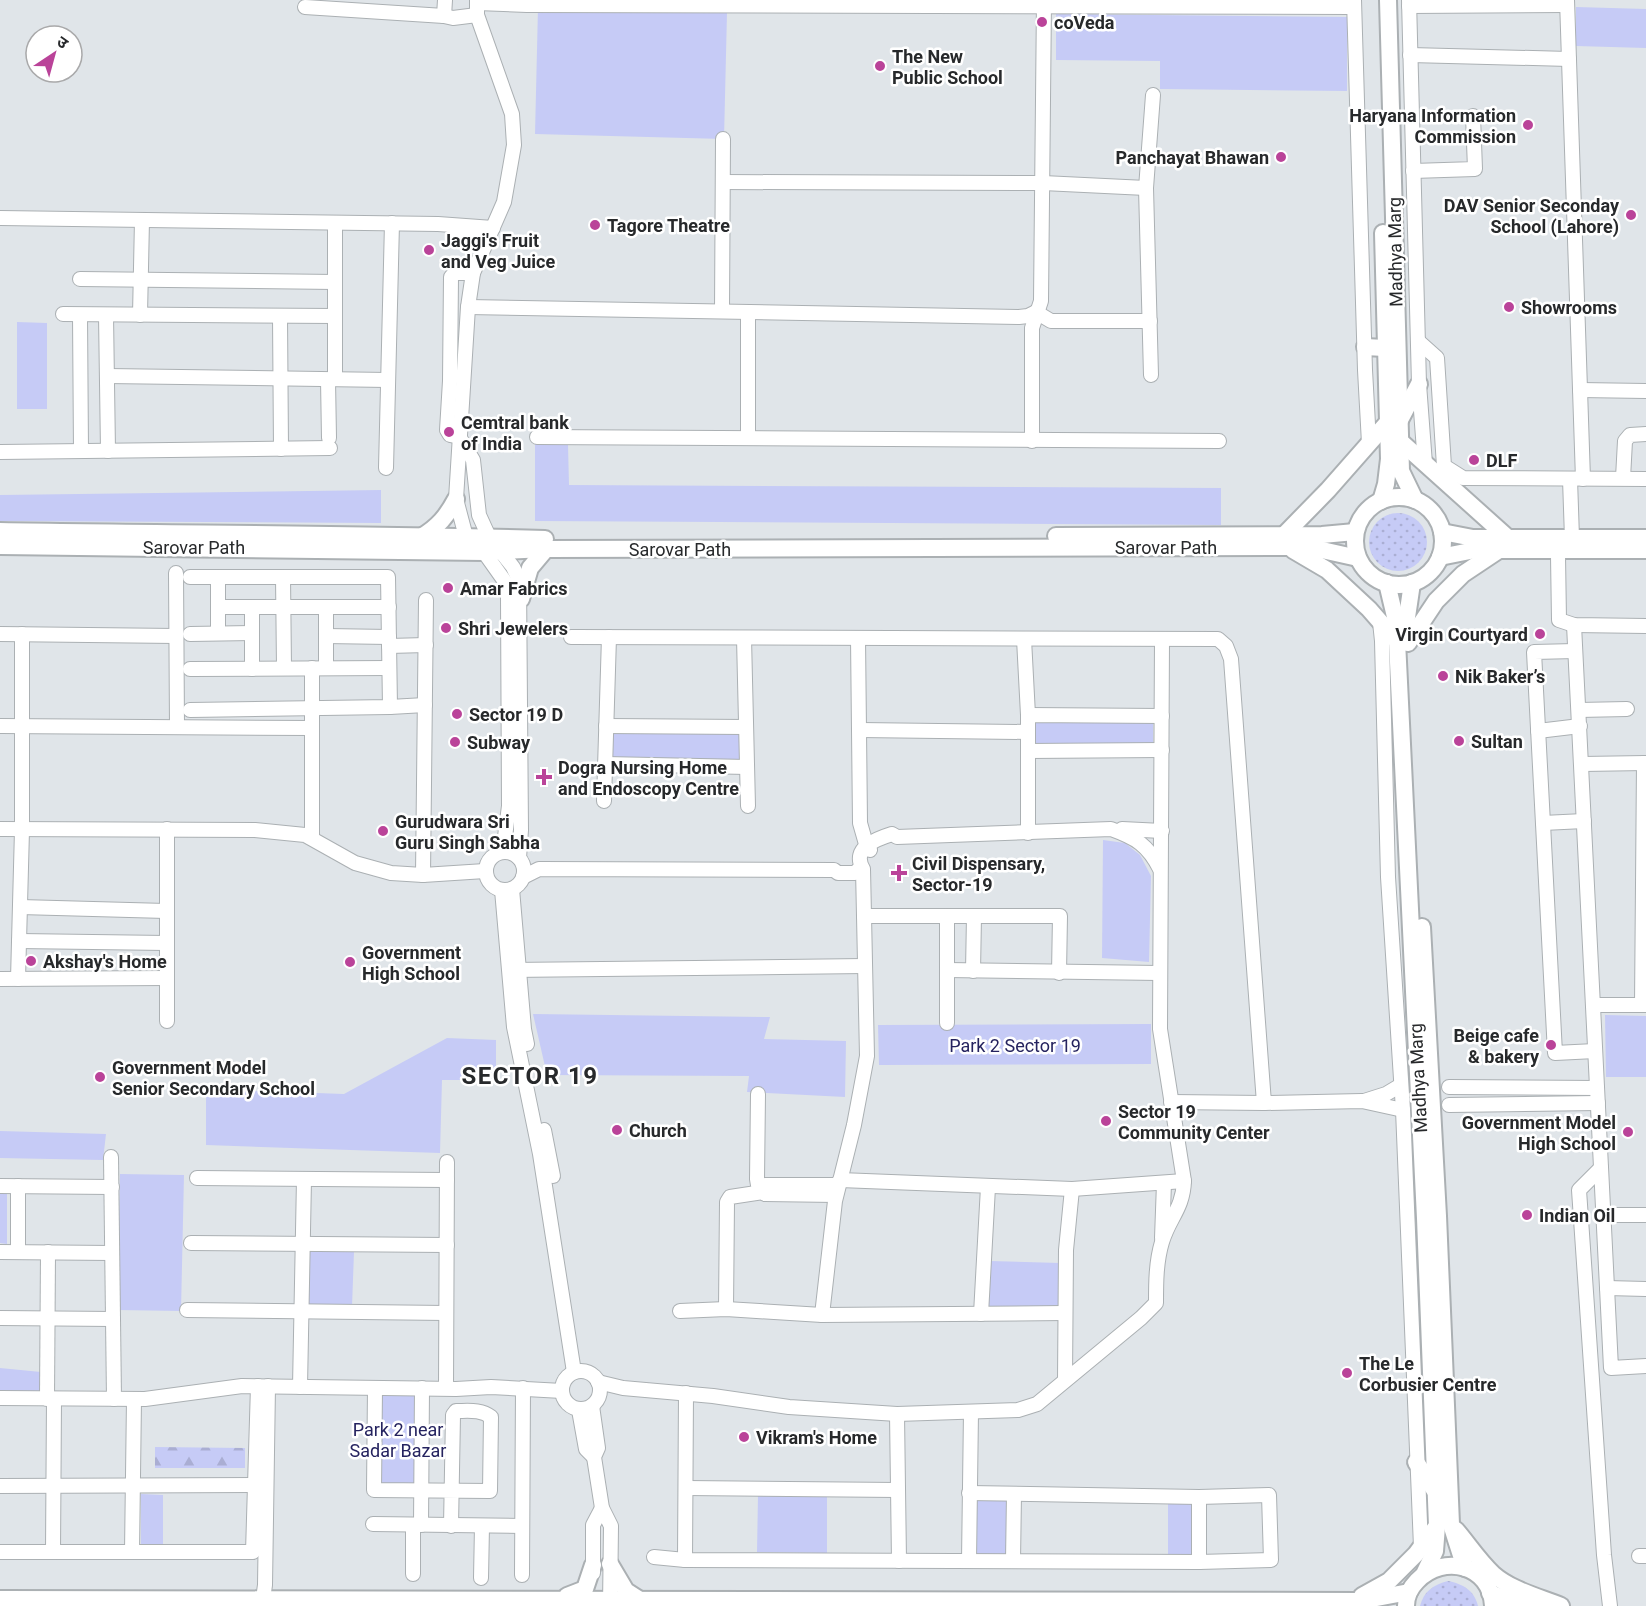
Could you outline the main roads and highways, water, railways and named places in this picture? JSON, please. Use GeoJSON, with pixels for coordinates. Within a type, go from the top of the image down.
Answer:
{"type":"FeatureCollection","features":[{"type":"Feature","properties":{"kind":"main road","name":"Madhya Marg"},"geometry":{"type":"LineString","coordinates":[[1378,0],[1385,348],[1393,422],[1400,441],[1401,471],[1415,500]]}},
{"type":"Feature","properties":{"kind":"main road","name":"Madhya Marg"},"geometry":{"type":"LineString","coordinates":[[1381,501],[1386,484],[1393,422],[1388,0]]}},
{"type":"Feature","properties":{"kind":"main road"},"geometry":{"type":"LineString","coordinates":[[1365,347],[1385,348]]}},
{"type":"Feature","properties":{"kind":"main road"},"geometry":{"type":"LineString","coordinates":[[1419,384],[1393,422],[1369,442],[1286,541],[1327,570],[1402,643],[1463,574],[1503,544]]}},
{"type":"Feature","properties":{"kind":"main road"},"geometry":{"type":"LineString","coordinates":[[1400,441],[1503,544]]}},
{"type":"Feature","properties":{"kind":"main road"},"geometry":{"type":"LineString","coordinates":[[420,537],[436,528],[447,515],[456,498]]}},
{"type":"Feature","properties":{"kind":"main road"},"geometry":{"type":"LineString","coordinates":[[1398,498],[1415,500],[1434,514],[1442,532],[1443,547],[1440,557],[1428,574],[1412,583],[1394,585],[1387,583],[1370,575],[1358,558],[1355,532],[1361,518],[1381,501],[1398,498]]}},
{"type":"Feature","properties":{"kind":"main road","name":"Sarovar Path"},"geometry":{"type":"LineString","coordinates":[[0,531],[466,537],[491,547],[544,539],[1286,541],[1358,558]]}},
{"type":"Feature","properties":{"kind":"main road","name":"Sarovar Path"},"geometry":{"type":"LineString","coordinates":[[0,546],[546,549],[1286,541],[1355,532]]}},
{"type":"Feature","properties":{"kind":"main road"},"geometry":{"type":"LineString","coordinates":[[1442,532],[1503,544],[1646,550]]}},
{"type":"Feature","properties":{"kind":"main road"},"geometry":{"type":"LineString","coordinates":[[1440,557],[1503,544],[1572,538],[1646,537]]}},
{"type":"Feature","properties":{"kind":"main road"},"geometry":{"type":"LineString","coordinates":[[520,599],[530,568],[546,549]]}},
{"type":"Feature","properties":{"kind":"main road","name":"Madhya Marg"},"geometry":{"type":"LineString","coordinates":[[1387,583],[1402,643],[1438,1216],[1444,1525],[1425,1572],[1407,1599]]}},
{"type":"Feature","properties":{"kind":"main road","name":"Madhya Marg"},"geometry":{"type":"LineString","coordinates":[[1412,583],[1402,643],[1436,1492],[1444,1525],[1466,1568]]}},
{"type":"Feature","properties":{"kind":"main road"},"geometry":{"type":"LineString","coordinates":[[1416,1462],[1436,1492]]}},
{"type":"Feature","properties":{"kind":"main road"},"geometry":{"type":"LineString","coordinates":[[1353,1601],[1389,1581],[1444,1525],[1493,1574],[1509,1585],[1561,1606]]}},
{"type":"Feature","properties":{"kind":"main road"},"geometry":{"type":"LineString","coordinates":[[610,1564],[626,1592],[640,1600]]}},
{"type":"Feature","properties":{"kind":"main road"},"geometry":{"type":"LineString","coordinates":[[551,1600],[571,1595],[585,1588],[593,1565]]}},
{"type":"Feature","properties":{"kind":"main road"},"geometry":{"type":"LineString","coordinates":[[1425,1572],[1442,1566],[1455,1565],[1466,1568],[1479,1577],[1492,1599],[1518,1604],[1566,1606]]}},
{"type":"Feature","properties":{"kind":"main road"},"geometry":{"type":"LineString","coordinates":[[0,1599],[551,1600],[601,1603],[640,1600],[1353,1601],[1407,1599]]}},
{"type":"Feature","properties":{"kind":"place","name":"coVeda"},"geometry":{"type":"Point","coordinates":[1042,22]}},
{"type":"Feature","properties":{"kind":"place","name":"The New Public School"},"geometry":{"type":"Point","coordinates":[880,66]}},
{"type":"Feature","properties":{"kind":"place","name":"Haryana Information Commission"},"geometry":{"type":"Point","coordinates":[1528,125]}},
{"type":"Feature","properties":{"kind":"place","name":"Panchayat Bhawan"},"geometry":{"type":"Point","coordinates":[1281,157]}},
{"type":"Feature","properties":{"kind":"place","name":"DAV Senior Seconday School (Lahore)"},"geometry":{"type":"Point","coordinates":[1631,215]}},
{"type":"Feature","properties":{"kind":"place","name":"Tagore Theatre"},"geometry":{"type":"Point","coordinates":[595,225]}},
{"type":"Feature","properties":{"kind":"place","name":"Jaggi's Fruit and Veg Juice"},"geometry":{"type":"Point","coordinates":[429,250]}},
{"type":"Feature","properties":{"kind":"place","name":"Showrooms"},"geometry":{"type":"Point","coordinates":[1509,307]}},
{"type":"Feature","properties":{"kind":"place","name":"Cemtral bank of India"},"geometry":{"type":"Point","coordinates":[449,432]}},
{"type":"Feature","properties":{"kind":"place","name":"DLF"},"geometry":{"type":"Point","coordinates":[1474,460]}},
{"type":"Feature","properties":{"kind":"place","name":"Amar Fabrics"},"geometry":{"type":"Point","coordinates":[448,588]}},
{"type":"Feature","properties":{"kind":"place","name":"Shri Jewelers"},"geometry":{"type":"Point","coordinates":[446,628]}},
{"type":"Feature","properties":{"kind":"place","name":"Virgin Courtyard"},"geometry":{"type":"Point","coordinates":[1540,634]}},
{"type":"Feature","properties":{"kind":"place","name":"Nik Baker’s"},"geometry":{"type":"Point","coordinates":[1443,676]}},
{"type":"Feature","properties":{"kind":"place","name":"Sector 19 D"},"geometry":{"type":"Point","coordinates":[457,714]}},
{"type":"Feature","properties":{"kind":"place","name":"Sultan"},"geometry":{"type":"Point","coordinates":[1459,741]}},
{"type":"Feature","properties":{"kind":"place","name":"Subway"},"geometry":{"type":"Point","coordinates":[455,742]}},
{"type":"Feature","properties":{"kind":"place","name":"Dogra Nursing Home and Endoscopy Centre"},"geometry":{"type":"Point","coordinates":[544,777]}},
{"type":"Feature","properties":{"kind":"place","name":"Gurudwara Sri Guru Singh Sabha"},"geometry":{"type":"Point","coordinates":[383,831]}},
{"type":"Feature","properties":{"kind":"place","name":"Civil Dispensary, Sector-19"},"geometry":{"type":"Point","coordinates":[899,873]}},
{"type":"Feature","properties":{"kind":"place","name":"Akshay's Home"},"geometry":{"type":"Point","coordinates":[31,961]}},
{"type":"Feature","properties":{"kind":"place","name":"Government High School"},"geometry":{"type":"Point","coordinates":[350,962]}},
{"type":"Feature","properties":{"kind":"place","name":"Beige cafe & bakery"},"geometry":{"type":"Point","coordinates":[1551,1045]}},
{"type":"Feature","properties":{"kind":"place","name":"Government Model Senior Secondary School"},"geometry":{"type":"Point","coordinates":[100,1077]}},
{"type":"Feature","properties":{"kind":"place","name":"Sector 19 Community Center"},"geometry":{"type":"Point","coordinates":[1106,1121]}},
{"type":"Feature","properties":{"kind":"place","name":"Church"},"geometry":{"type":"Point","coordinates":[617,1130]}},
{"type":"Feature","properties":{"kind":"place","name":"Government Model High School"},"geometry":{"type":"Point","coordinates":[1628,1132]}},
{"type":"Feature","properties":{"kind":"place","name":"Indian Oil"},"geometry":{"type":"Point","coordinates":[1527,1215]}},
{"type":"Feature","properties":{"kind":"place","name":"The Le Corbusier Centre"},"geometry":{"type":"Point","coordinates":[1347,1373]}},
{"type":"Feature","properties":{"kind":"place","name":"Vikram's Home"},"geometry":{"type":"Point","coordinates":[744,1437]}},
{"type":"Feature","properties":{"kind":"district","name":"SECTOR 19"},"geometry":{"type":"Point","coordinates":[530,1076]}},
{"type":"Feature","properties":{"kind":"park label","name":"Park 2 Sector 19"},"geometry":{"type":"Point","coordinates":[1015,1045]}},
{"type":"Feature","properties":{"kind":"park label","name":"Park 2 near Sadar Bazar"},"geometry":{"type":"Point","coordinates":[398,1439]}}]}
